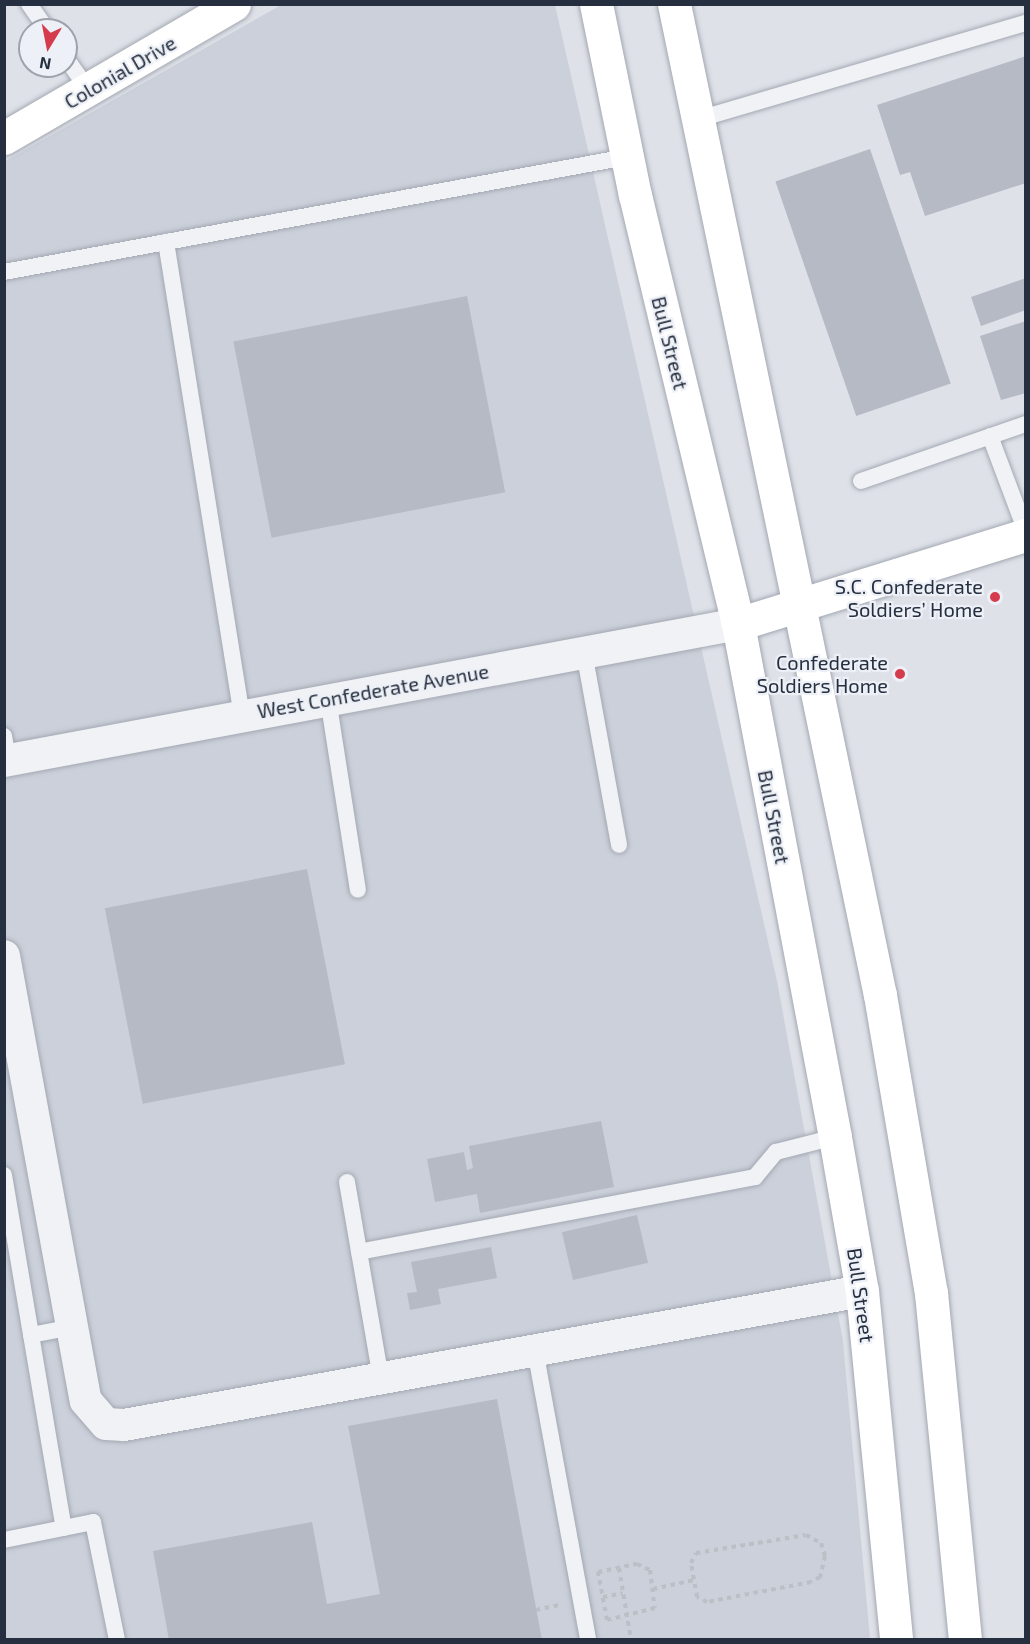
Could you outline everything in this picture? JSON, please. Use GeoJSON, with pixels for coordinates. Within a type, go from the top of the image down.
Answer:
{"type":"FeatureCollection","features":[{"type":"Feature","properties":{"kind":"main road","name":"Colonial Drive"},"geometry":{"type":"LineString","coordinates":[[4,138],[234,4]]}},
{"type":"Feature","properties":{"kind":"main road","name":"Bull Street"},"geometry":{"type":"LineString","coordinates":[[596,4],[626,157],[738,624],[835,1137],[862,1291],[896,1640]]}},
{"type":"Feature","properties":{"kind":"main road"},"geometry":{"type":"LineString","coordinates":[[674,4],[801,606],[880,995],[931,1293],[964,1640]]}},
{"type":"Feature","properties":{"kind":"main road"},"geometry":{"type":"LineString","coordinates":[[738,624],[1026,534]]}},
{"type":"Feature","properties":{"kind":"street","name":"West Confederate Avenue"},"geometry":{"type":"LineString","coordinates":[[5,754],[242,715],[738,624]]}},
{"type":"Feature","properties":{"kind":"street"},"geometry":{"type":"LineString","coordinates":[[4,957],[86,1401],[106,1424],[124,1425],[862,1291]]}},
{"type":"Feature","properties":{"kind":"lane"},"geometry":{"type":"LineString","coordinates":[[29,4],[39,18]]}},
{"type":"Feature","properties":{"kind":"lane"},"geometry":{"type":"LineString","coordinates":[[699,119],[1026,23]]}},
{"type":"Feature","properties":{"kind":"lane"},"geometry":{"type":"LineString","coordinates":[[78,75],[88,90]]}},
{"type":"Feature","properties":{"kind":"lane"},"geometry":{"type":"LineString","coordinates":[[4,272],[626,157]]}},
{"type":"Feature","properties":{"kind":"lane"},"geometry":{"type":"LineString","coordinates":[[166,242],[242,715]]}},
{"type":"Feature","properties":{"kind":"lane"},"geometry":{"type":"LineString","coordinates":[[861,481],[1026,424]]}},
{"type":"Feature","properties":{"kind":"lane"},"geometry":{"type":"LineString","coordinates":[[990,436],[1026,534]]}},
{"type":"Feature","properties":{"kind":"lane"},"geometry":{"type":"LineString","coordinates":[[584,652],[619,845]]}},
{"type":"Feature","properties":{"kind":"lane"},"geometry":{"type":"LineString","coordinates":[[328,699],[358,890]]}},
{"type":"Feature","properties":{"kind":"lane"},"geometry":{"type":"LineString","coordinates":[[359,1252],[755,1178],[776,1152],[835,1137]]}},
{"type":"Feature","properties":{"kind":"lane"},"geometry":{"type":"LineString","coordinates":[[4,1175],[64,1528]]}},
{"type":"Feature","properties":{"kind":"lane"},"geometry":{"type":"LineString","coordinates":[[347,1182],[381,1378]]}},
{"type":"Feature","properties":{"kind":"lane"},"geometry":{"type":"LineString","coordinates":[[31,1335],[73,1327]]}},
{"type":"Feature","properties":{"kind":"lane"},"geometry":{"type":"LineString","coordinates":[[535,1350],[588,1640]]}},
{"type":"Feature","properties":{"kind":"lane"},"geometry":{"type":"LineString","coordinates":[[4,1540],[93,1522],[117,1640]]}},
{"type":"Feature","properties":{"kind":"path"},"geometry":{"type":"LineString","coordinates":[[806,1535],[821,1543],[825,1556],[820,1576],[811,1582],[707,1602],[697,1596],[694,1580],[691,1563],[696,1553],[806,1535]]}},
{"type":"Feature","properties":{"kind":"path"},"geometry":{"type":"LineString","coordinates":[[598,1572],[646,1566],[653,1589],[652,1611],[607,1620]]}},
{"type":"Feature","properties":{"kind":"path"},"geometry":{"type":"LineString","coordinates":[[619,1568],[631,1640]]}},
{"type":"Feature","properties":{"kind":"path"},"geometry":{"type":"LineString","coordinates":[[653,1589],[694,1580]]}},
{"type":"Feature","properties":{"kind":"shaded area"},"geometry":{"type":"Polygon","coordinates":[[[281,5],[555,5],[777,981],[843,1341],[870,1639],[5,1639],[4,162],[281,5]]]}},
{"type":"Feature","properties":{"kind":"building"},"geometry":{"type":"Polygon","coordinates":[[[1026,56],[1026,183],[925,216],[910,172],[900,175],[877,105],[1026,56]]]}},
{"type":"Feature","properties":{"kind":"building"},"geometry":{"type":"Polygon","coordinates":[[[870,149],[951,383],[856,416],[775,182],[870,149]]]}},
{"type":"Feature","properties":{"kind":"building"},"geometry":{"type":"Polygon","coordinates":[[[1026,278],[1026,310],[981,326],[971,297],[1026,278]]]}},
{"type":"Feature","properties":{"kind":"building"},"geometry":{"type":"Polygon","coordinates":[[[467,296],[505,492],[272,538],[233,341],[467,296]]]}},
{"type":"Feature","properties":{"kind":"building"},"geometry":{"type":"Polygon","coordinates":[[[1026,321],[1026,393],[1001,400],[980,336],[1026,321]]]}},
{"type":"Feature","properties":{"kind":"building"},"geometry":{"type":"Polygon","coordinates":[[[307,869],[345,1064],[143,1104],[105,908],[307,869]]]}},
{"type":"Feature","properties":{"kind":"building"},"geometry":{"type":"Polygon","coordinates":[[[601,1121],[614,1187],[480,1213],[477,1194],[435,1202],[427,1159],[464,1152],[467,1170],[473,1168],[469,1146],[601,1121]]]}},
{"type":"Feature","properties":{"kind":"building"},"geometry":{"type":"Polygon","coordinates":[[[637,1215],[648,1263],[573,1280],[562,1232],[637,1215]]]}},
{"type":"Feature","properties":{"kind":"building"},"geometry":{"type":"Polygon","coordinates":[[[491,1247],[497,1278],[438,1289],[441,1304],[410,1310],[407,1293],[417,1292],[411,1262],[491,1247]]]}},
{"type":"Feature","properties":{"kind":"building"},"geometry":{"type":"Polygon","coordinates":[[[497,1399],[542,1640],[169,1640],[153,1551],[312,1522],[327,1604],[380,1594],[348,1426],[497,1399]]]}},
{"type":"Feature","properties":{"kind":"place","name":"S.C. Confederate Soldiers’ Home"},"geometry":{"type":"Point","coordinates":[995,597]}},
{"type":"Feature","properties":{"kind":"place","name":"Confederate Soldiers Home"},"geometry":{"type":"Point","coordinates":[900,674]}}]}
